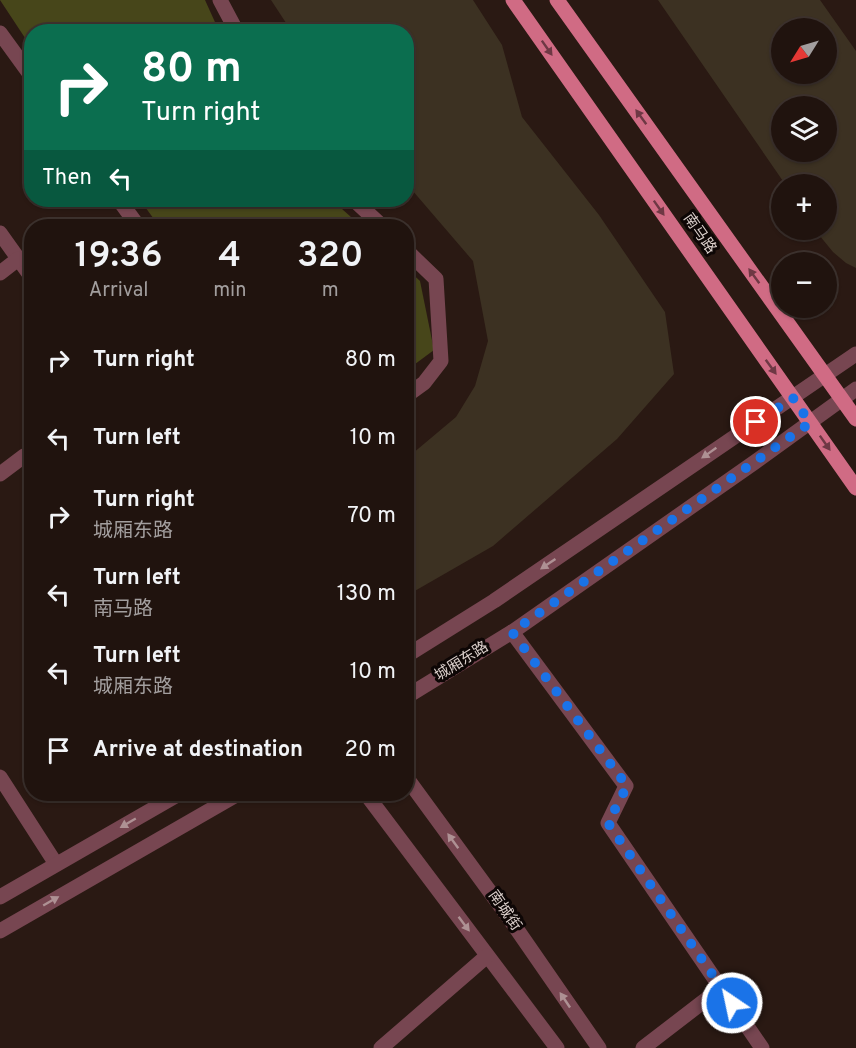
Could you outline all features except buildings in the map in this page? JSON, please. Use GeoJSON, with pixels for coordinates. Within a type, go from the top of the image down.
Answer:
{"type":"FeatureCollection","features":[{"type":"Feature","properties":{"kind":"main road","name":"南马路"},"geometry":{"type":"LineString","coordinates":[[513,0],[856,488]]}},
{"type":"Feature","properties":{"kind":"main road","name":"南马路"},"geometry":{"type":"LineString","coordinates":[[557,0],[856,419]]}},
{"type":"Feature","properties":{"kind":"street"},"geometry":{"type":"LineString","coordinates":[[220,0],[233,24]]}},
{"type":"Feature","properties":{"kind":"street"},"geometry":{"type":"LineString","coordinates":[[0,33],[24,66]]}},
{"type":"Feature","properties":{"kind":"street"},"geometry":{"type":"LineString","coordinates":[[362,207],[374,219]]}},
{"type":"Feature","properties":{"kind":"street"},"geometry":{"type":"LineString","coordinates":[[0,233],[24,267]]}},
{"type":"Feature","properties":{"kind":"street"},"geometry":{"type":"LineString","coordinates":[[414,258],[436,279],[441,361],[423,384],[414,390]]}},
{"type":"Feature","properties":{"kind":"street"},"geometry":{"type":"LineString","coordinates":[[0,273],[18,259]]}},
{"type":"Feature","properties":{"kind":"street"},"geometry":{"type":"LineString","coordinates":[[414,651],[494,601],[856,354]]}},
{"type":"Feature","properties":{"kind":"street","name":"城厢东路"},"geometry":{"type":"LineString","coordinates":[[414,691],[512,632],[856,389]]}},
{"type":"Feature","properties":{"kind":"street"},"geometry":{"type":"LineString","coordinates":[[0,474],[24,456]]}},
{"type":"Feature","properties":{"kind":"street"},"geometry":{"type":"LineString","coordinates":[[512,632],[627,786],[608,823],[762,1048]]}},
{"type":"Feature","properties":{"kind":"street"},"geometry":{"type":"LineString","coordinates":[[0,777],[56,864]]}},
{"type":"Feature","properties":{"kind":"street","name":"南城街"},"geometry":{"type":"LineString","coordinates":[[414,788],[507,915],[599,1048]]}},
{"type":"Feature","properties":{"kind":"street"},"geometry":{"type":"LineString","coordinates":[[0,897],[167,801]]}},
{"type":"Feature","properties":{"kind":"street"},"geometry":{"type":"LineString","coordinates":[[0,931],[226,801]]}},
{"type":"Feature","properties":{"kind":"street"},"geometry":{"type":"LineString","coordinates":[[371,801],[557,1048]]}},
{"type":"Feature","properties":{"kind":"street"},"geometry":{"type":"LineString","coordinates":[[381,1048],[487,956]]}},
{"type":"Feature","properties":{"kind":"street"},"geometry":{"type":"LineString","coordinates":[[643,1048],[721,988]]}},
{"type":"Feature","properties":{"kind":"shaded area"},"geometry":{"type":"Polygon","coordinates":[[[0,0],[205,0],[216,24],[24,24],[24,36],[0,0]]]}},
{"type":"Feature","properties":{"kind":"shaded area"},"geometry":{"type":"Polygon","coordinates":[[[145,207],[340,207],[353,219],[154,219],[145,207]]]}},
{"type":"Feature","properties":{"kind":"shaded area"},"geometry":{"type":"Polygon","coordinates":[[[414,275],[420,281],[434,350],[414,365],[414,275]]]}},
{"type":"Feature","properties":{"kind":"route"},"geometry":{"type":"LineString","coordinates":[[732,1003],[608,823],[627,786],[512,632],[810,423],[793,398],[756,422]]}}]}
